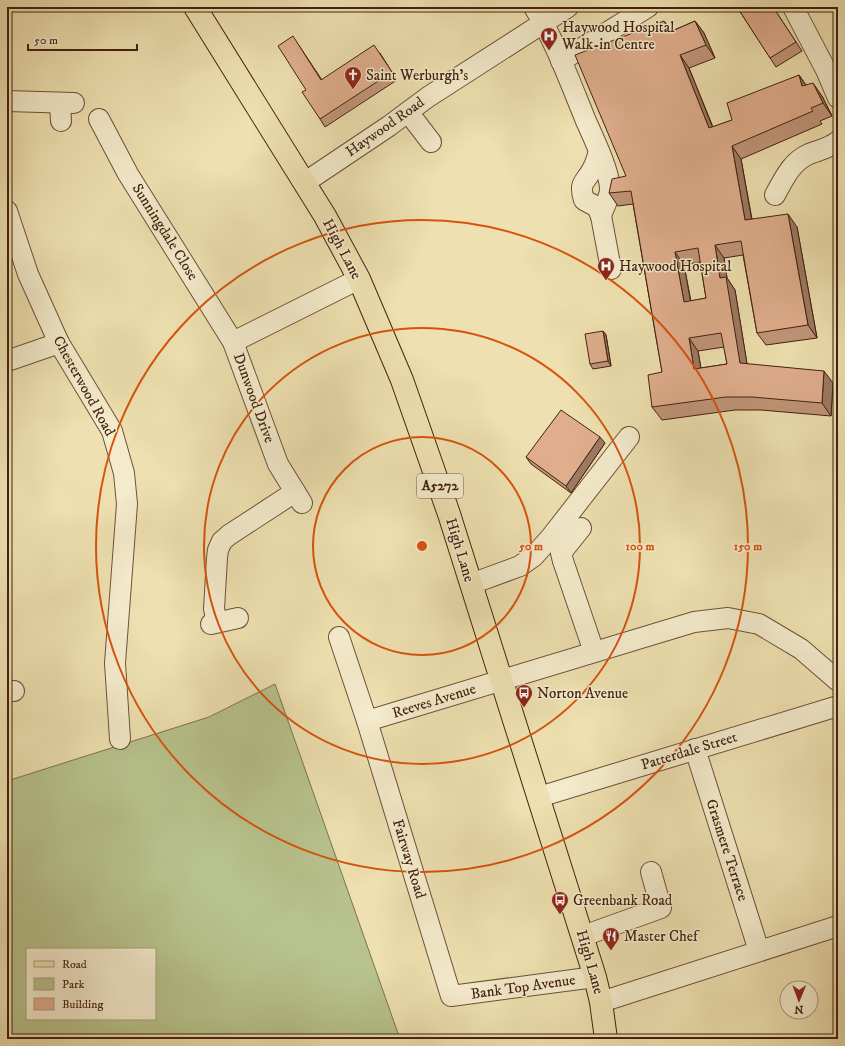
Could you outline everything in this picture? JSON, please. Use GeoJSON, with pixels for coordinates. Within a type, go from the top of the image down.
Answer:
{"type":"FeatureCollection","features":[{"type":"Feature","properties":{"kind":"main road","name":"High Lane"},"geometry":{"type":"LineString","coordinates":[[195,7],[325,216],[359,279],[402,380],[449,514],[583,936],[601,1002],[606,1039]]}},
{"type":"Feature","properties":{"kind":"street","name":"Haywood Road"},"geometry":{"type":"LineString","coordinates":[[304,183],[389,126],[538,15],[568,7]]}},
{"type":"Feature","properties":{"kind":"street"},"geometry":{"type":"LineString","coordinates":[[561,61],[648,7]]}},
{"type":"Feature","properties":{"kind":"street"},"geometry":{"type":"LineString","coordinates":[[793,7],[826,70],[838,98]]}},
{"type":"Feature","properties":{"kind":"street"},"geometry":{"type":"LineString","coordinates":[[538,15],[561,61],[599,152],[610,188],[610,193],[604,205],[601,216]]}},
{"type":"Feature","properties":{"kind":"street"},"geometry":{"type":"LineString","coordinates":[[7,101],[65,109]]}},
{"type":"Feature","properties":{"kind":"street"},"geometry":{"type":"LineString","coordinates":[[408,112],[431,142]]}},
{"type":"Feature","properties":{"kind":"street","name":"Sunningdale Close"},"geometry":{"type":"LineString","coordinates":[[99,119],[128,174],[233,342]]}},
{"type":"Feature","properties":{"kind":"street"},"geometry":{"type":"LineString","coordinates":[[775,195],[788,170],[796,162],[807,155],[833,145],[838,141]]}},
{"type":"Feature","properties":{"kind":"street"},"geometry":{"type":"LineString","coordinates":[[599,152],[593,169],[586,177],[582,186],[584,200],[597,206],[601,216],[611,268]]}},
{"type":"Feature","properties":{"kind":"street","name":"Chesterwood Road"},"geometry":{"type":"LineString","coordinates":[[7,211],[28,274],[59,343],[112,431],[124,472],[127,504],[107,663],[120,739]]}},
{"type":"Feature","properties":{"kind":"street","name":"Dunwood Drive"},"geometry":{"type":"LineString","coordinates":[[238,618],[214,623],[216,558],[222,541],[230,535],[298,498],[278,464],[233,342],[359,279]]}},
{"type":"Feature","properties":{"kind":"street"},"geometry":{"type":"LineString","coordinates":[[7,360],[59,343]]}},
{"type":"Feature","properties":{"kind":"street"},"geometry":{"type":"LineString","coordinates":[[471,584],[520,566],[534,556],[551,537],[628,436]]}},
{"type":"Feature","properties":{"kind":"street"},"geometry":{"type":"LineString","coordinates":[[581,528],[561,553],[594,652]]}},
{"type":"Feature","properties":{"kind":"street"},"geometry":{"type":"LineString","coordinates":[[501,681],[694,622],[728,618],[759,624],[835,671]]}},
{"type":"Feature","properties":{"kind":"street","name":"Fairway Road"},"geometry":{"type":"LineString","coordinates":[[339,637],[451,996]]}},
{"type":"Feature","properties":{"kind":"street","name":"Reeves Avenue"},"geometry":{"type":"LineString","coordinates":[[366,721],[501,681]]}},
{"type":"Feature","properties":{"kind":"street","name":"Patterdale Street"},"geometry":{"type":"LineString","coordinates":[[539,797],[838,706]]}},
{"type":"Feature","properties":{"kind":"street","name":"Grasmere Terrace"},"geometry":{"type":"LineString","coordinates":[[695,749],[760,951]]}},
{"type":"Feature","properties":{"kind":"street"},"geometry":{"type":"LineString","coordinates":[[583,936],[661,908],[651,872]]}},
{"type":"Feature","properties":{"kind":"street"},"geometry":{"type":"LineString","coordinates":[[601,1002],[838,926]]}},
{"type":"Feature","properties":{"kind":"street","name":"Bank Top Avenue"},"geometry":{"type":"LineString","coordinates":[[451,996],[595,977]]}},
{"type":"Feature","properties":{"kind":"green space"},"geometry":{"type":"Polygon","coordinates":[[[275,684],[400,1039],[7,1039],[7,781],[209,717],[275,684]]]}},
{"type":"Feature","properties":{"kind":"building"},"geometry":{"type":"Polygon","coordinates":[[[737,7],[773,7],[796,42],[770,58],[737,7]]]}},
{"type":"Feature","properties":{"kind":"building"},"geometry":{"type":"Polygon","coordinates":[[[664,21],[670,32],[695,21],[706,45],[680,55],[709,128],[732,120],[727,103],[799,75],[802,86],[813,83],[823,103],[811,108],[813,111],[732,146],[745,220],[788,214],[808,325],[757,333],[741,241],[715,245],[720,278],[726,277],[740,363],[824,371],[822,403],[752,397],[726,397],[652,407],[648,375],[662,372],[631,191],[609,193],[612,179],[626,176],[575,55],[664,21]],[[698,248],[675,252],[684,302],[706,298],[698,248]],[[721,333],[689,338],[694,369],[727,364],[721,333]]]}},
{"type":"Feature","properties":{"kind":"building"},"geometry":{"type":"Polygon","coordinates":[[[293,36],[321,80],[374,45],[392,72],[320,119],[302,92],[306,90],[278,46],[293,36]]]}},
{"type":"Feature","properties":{"kind":"building"},"geometry":{"type":"Polygon","coordinates":[[[603,331],[608,361],[590,364],[585,334],[603,331]]]}},
{"type":"Feature","properties":{"kind":"building"},"geometry":{"type":"Polygon","coordinates":[[[561,410],[600,437],[566,486],[526,457],[561,410]]]}},
{"type":"Feature","properties":{"kind":"place","name":"Haywood Hospital Walk-in Centre"},"geometry":{"type":"Point","coordinates":[549,51]}},
{"type":"Feature","properties":{"kind":"place","name":"Saint Werburgh's"},"geometry":{"type":"Point","coordinates":[353,90]}},
{"type":"Feature","properties":{"kind":"place","name":"Haywood Hospital"},"geometry":{"type":"Point","coordinates":[606,281]}},
{"type":"Feature","properties":{"kind":"place","name":"Norton Avenue"},"geometry":{"type":"Point","coordinates":[524,708]}},
{"type":"Feature","properties":{"kind":"place","name":"Greenbank Road"},"geometry":{"type":"Point","coordinates":[560,915]}},
{"type":"Feature","properties":{"kind":"place","name":"Master Chef"},"geometry":{"type":"Point","coordinates":[611,951]}}]}
